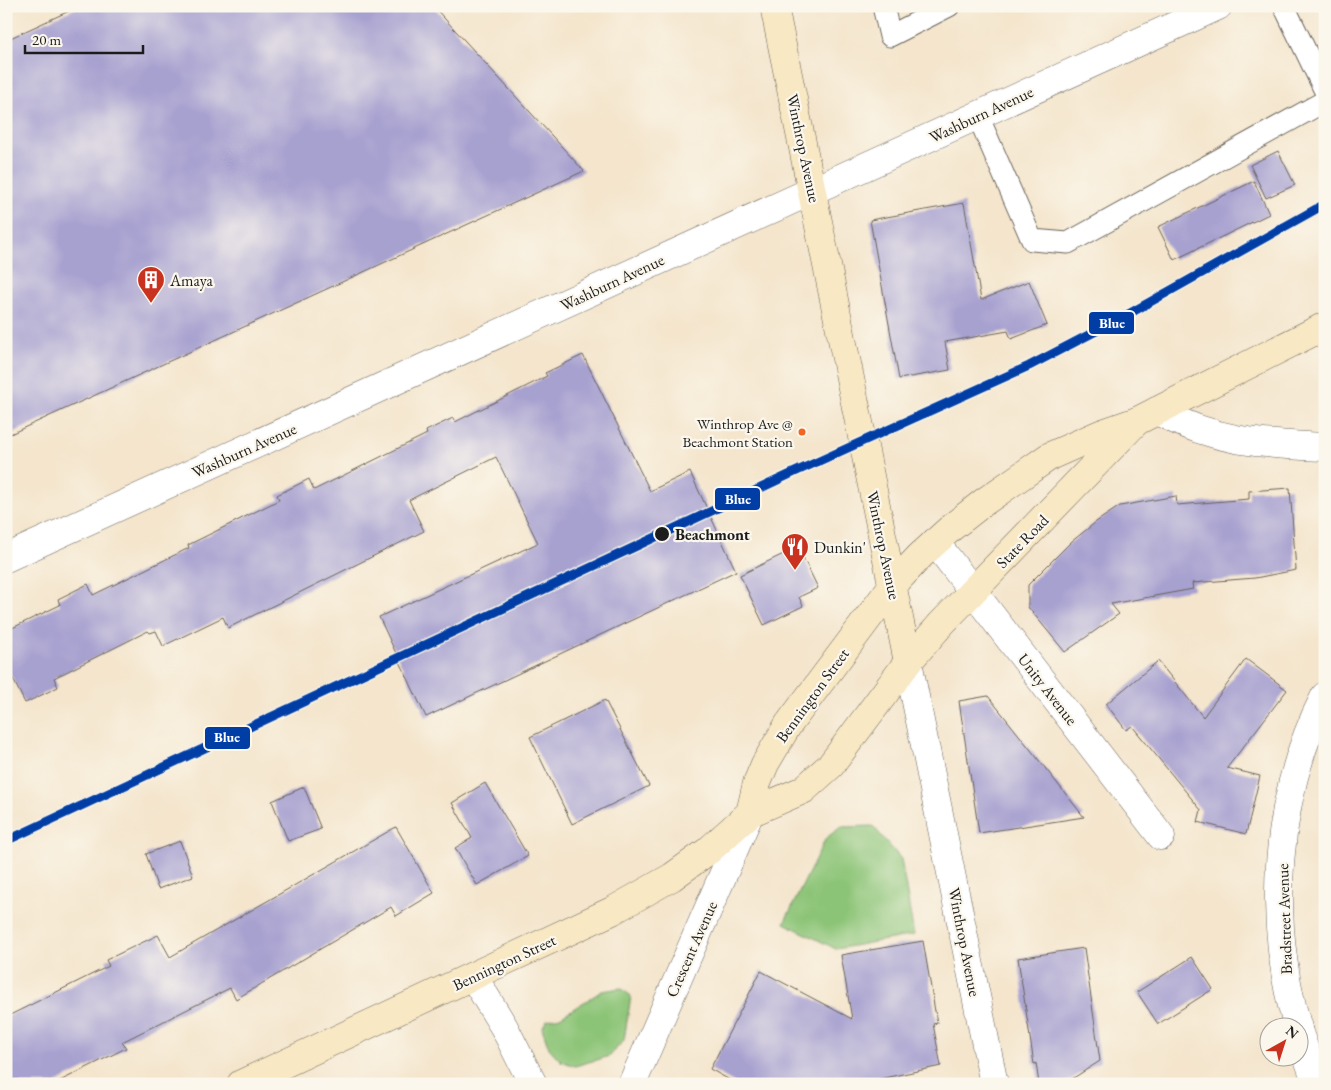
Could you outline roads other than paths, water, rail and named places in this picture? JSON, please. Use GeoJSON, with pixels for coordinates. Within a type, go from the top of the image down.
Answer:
{"type":"FeatureCollection","features":[{"type":"Feature","properties":{"kind":"main road","name":"Winthrop Avenue"},"geometry":{"type":"LineString","coordinates":[[774,6],[908,662]]}},
{"type":"Feature","properties":{"kind":"main road","name":"State Road"},"geometry":{"type":"LineString","coordinates":[[893,585],[935,542],[984,502],[1037,464],[1072,446],[1147,416],[1325,326]]}},
{"type":"Feature","properties":{"kind":"main road","name":"State Road"},"geometry":{"type":"LineString","coordinates":[[908,662],[973,591],[1147,416]]}},
{"type":"Feature","properties":{"kind":"main road","name":"Bennington Street"},"geometry":{"type":"LineString","coordinates":[[750,813],[765,764],[776,744],[893,585]]}},
{"type":"Feature","properties":{"kind":"main road","name":"Bennington Street"},"geometry":{"type":"LineString","coordinates":[[241,1084],[612,912],[654,889],[708,851],[750,813],[786,799],[803,790],[819,777],[908,662]]}},
{"type":"Feature","properties":{"kind":"street","name":"Washburn Avenue"},"geometry":{"type":"LineString","coordinates":[[6,558],[1218,6]]}},
{"type":"Feature","properties":{"kind":"street"},"geometry":{"type":"LineString","coordinates":[[1147,416],[1175,421],[1228,438],[1271,445],[1325,448]]}},
{"type":"Feature","properties":{"kind":"street","name":"Unity Avenue"},"geometry":{"type":"LineString","coordinates":[[935,542],[1161,836]]}},
{"type":"Feature","properties":{"kind":"street","name":"Winthrop Avenue"},"geometry":{"type":"LineString","coordinates":[[908,662],[994,1084]]}},
{"type":"Feature","properties":{"kind":"street","name":"Bradstreet Avenue"},"geometry":{"type":"LineString","coordinates":[[1295,1018],[1285,976],[1282,951],[1280,900],[1282,844],[1296,767],[1313,720],[1325,696]]}},
{"type":"Feature","properties":{"kind":"street","name":"Crescent Avenue"},"geometry":{"type":"LineString","coordinates":[[632,1084],[750,813]]}},
{"type":"Feature","properties":{"kind":"street"},"geometry":{"type":"LineString","coordinates":[[473,976],[504,1027],[533,1084]]}},
{"type":"Feature","properties":{"kind":"street","name":"Bradstreet Avenue"},"geometry":{"type":"LineString","coordinates":[[1308,1058],[1317,1084]]}},
{"type":"Feature","properties":{"kind":"lane"},"geometry":{"type":"LineString","coordinates":[[884,6],[890,36],[949,6]]}},
{"type":"Feature","properties":{"kind":"lane"},"geometry":{"type":"LineString","coordinates":[[1284,6],[1325,91]]}},
{"type":"Feature","properties":{"kind":"lane"},"geometry":{"type":"LineString","coordinates":[[978,116],[1032,240],[1068,243],[1325,101]]}},
{"type":"Feature","properties":{"kind":"place","name":"Amaya"},"geometry":{"type":"Point","coordinates":[151,304]}},
{"type":"Feature","properties":{"kind":"place","name":"Winthrop Ave @ Beachmont Station"},"geometry":{"type":"Point","coordinates":[802,432]}},
{"type":"Feature","properties":{"kind":"place","name":"Beachmont"},"geometry":{"type":"Point","coordinates":[662,534]}},
{"type":"Feature","properties":{"kind":"place","name":"Dunkin'"},"geometry":{"type":"Point","coordinates":[795,571]}}]}
